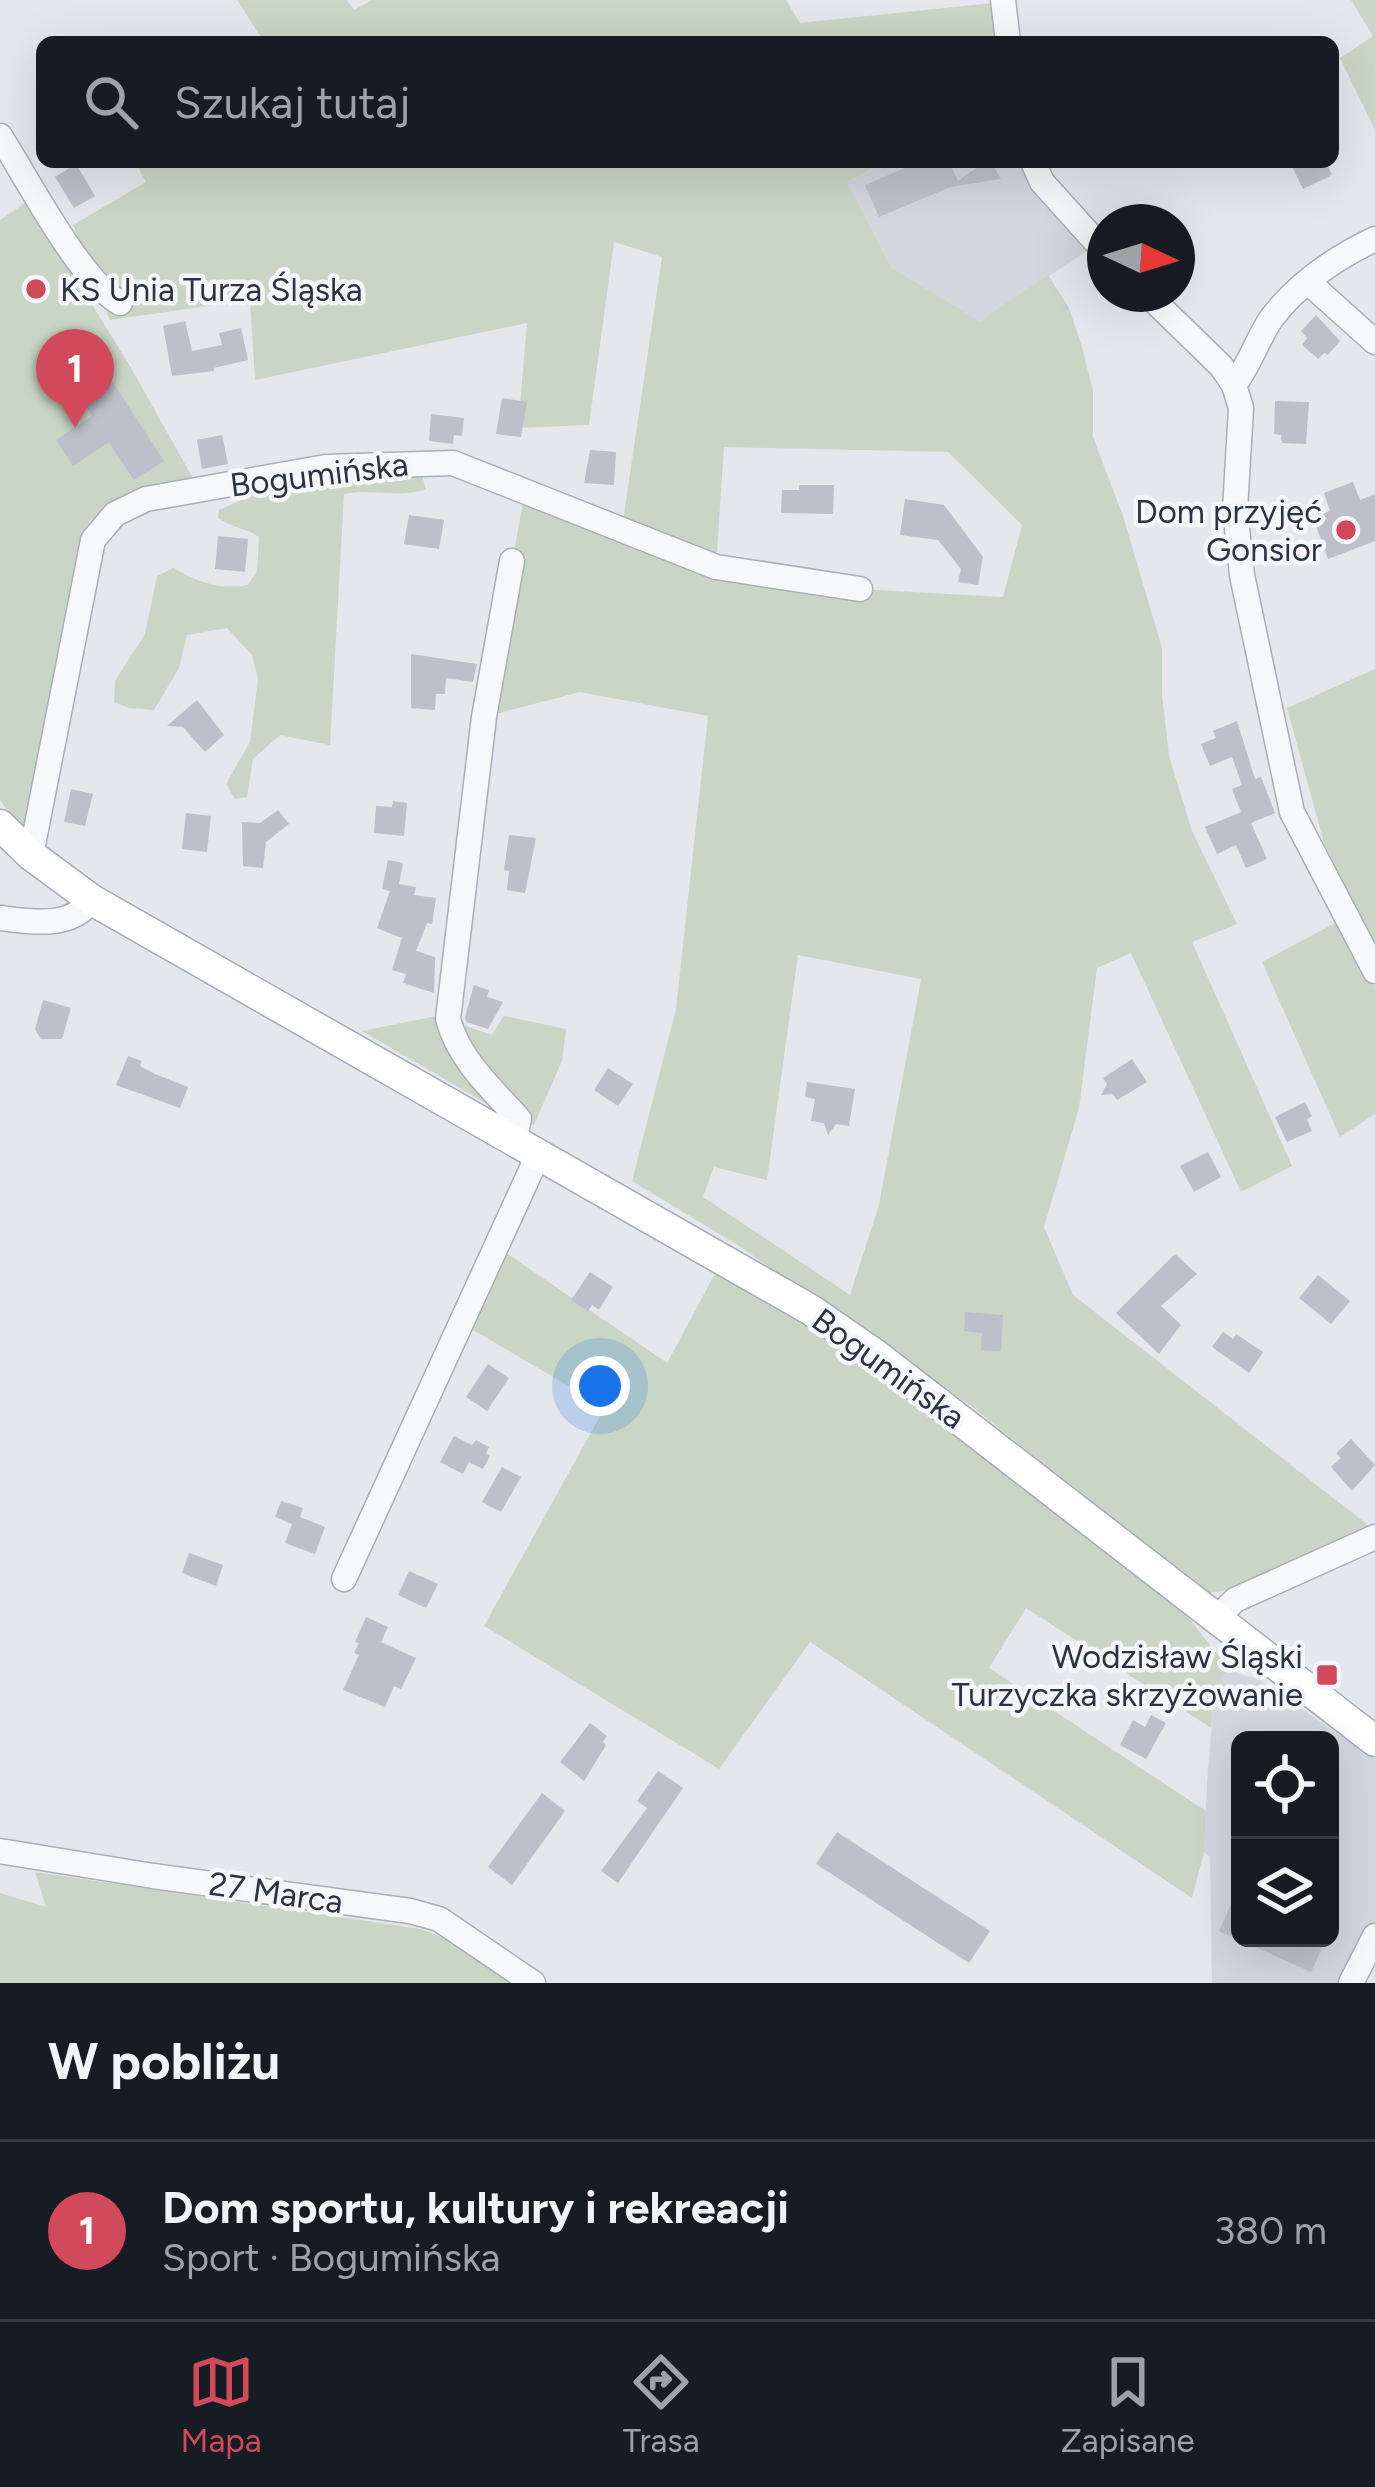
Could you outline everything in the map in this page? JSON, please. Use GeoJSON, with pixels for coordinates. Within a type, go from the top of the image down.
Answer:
{"type":"FeatureCollection","features":[{"type":"Feature","properties":{"kind":"main road","name":"Bogumińska"},"geometry":{"type":"LineString","coordinates":[[0,825],[31,855],[92,900],[811,1310],[876,1355],[1375,1741]]}},
{"type":"Feature","properties":{"kind":"street"},"geometry":{"type":"LineString","coordinates":[[1003,0],[1007,36]]}},
{"type":"Feature","properties":{"kind":"street"},"geometry":{"type":"LineString","coordinates":[[0,136],[93,279],[119,303]]}},
{"type":"Feature","properties":{"kind":"street"},"geometry":{"type":"LineString","coordinates":[[1036,168],[1042,182],[1087,232]]}},
{"type":"Feature","properties":{"kind":"street"},"geometry":{"type":"LineString","coordinates":[[1234,385],[1249,366],[1271,320],[1323,267],[1375,239]]}},
{"type":"Feature","properties":{"kind":"street"},"geometry":{"type":"LineString","coordinates":[[1308,282],[1375,342]]}},
{"type":"Feature","properties":{"kind":"street"},"geometry":{"type":"LineString","coordinates":[[1166,312],[1234,385],[1241,408],[1235,511],[1242,575],[1292,812],[1375,971]]}},
{"type":"Feature","properties":{"kind":"street","name":"Bogumińska"},"geometry":{"type":"LineString","coordinates":[[31,855],[94,540],[115,514],[146,500],[326,467],[453,463],[716,567],[860,589]]}},
{"type":"Feature","properties":{"kind":"street"},"geometry":{"type":"LineString","coordinates":[[344,1580],[527,1146],[519,1120],[470,1065],[452,1036],[448,1019],[484,717],[512,561]]}},
{"type":"Feature","properties":{"kind":"street"},"geometry":{"type":"LineString","coordinates":[[0,918],[68,920],[92,900]]}},
{"type":"Feature","properties":{"kind":"street"},"geometry":{"type":"LineString","coordinates":[[1216,1618],[1235,1600],[1375,1537]]}},
{"type":"Feature","properties":{"kind":"street","name":"27 Marca"},"geometry":{"type":"LineString","coordinates":[[0,1851],[410,1911],[439,1919],[533,1983]]}},
{"type":"Feature","properties":{"kind":"street"},"geometry":{"type":"LineString","coordinates":[[1351,1983],[1375,1937]]}},
{"type":"Feature","properties":{"kind":"shaded area"},"geometry":{"type":"Polygon","coordinates":[[[874,168],[1032,168],[1087,245],[1087,251],[980,321],[892,268],[847,182],[874,168]]]}},
{"type":"Feature","properties":{"kind":"shaded area"},"geometry":{"type":"Polygon","coordinates":[[[1227,1666],[1259,1679],[1333,1731],[1231,1731],[1231,1947],[1339,1947],[1339,1735],[1375,1760],[1375,1936],[1350,1983],[1212,1983],[1210,1857],[1204,1852],[1214,1695],[1227,1666]]]}},
{"type":"Feature","properties":{"kind":"green space"},"geometry":{"type":"Polygon","coordinates":[[[237,0],[347,0],[354,10],[372,0],[786,0],[800,23],[993,3],[999,36],[260,36],[237,0]]]}},
{"type":"Feature","properties":{"kind":"green space"},"geometry":{"type":"Polygon","coordinates":[[[1351,0],[1375,0],[1375,130],[1340,58],[1373,36],[1351,0]]]}},
{"type":"Feature","properties":{"kind":"green space"},"geometry":{"type":"Polygon","coordinates":[[[138,168],[874,168],[847,182],[892,268],[980,321],[1048,275],[1069,308],[1082,347],[1093,391],[1093,437],[1123,516],[1162,648],[1169,756],[1192,831],[1237,924],[1192,942],[1292,1166],[1241,1192],[1131,953],[1097,968],[1079,1108],[1044,1227],[1073,1295],[1373,1529],[1232,1589],[1204,1594],[974,1408],[736,1244],[632,1181],[676,1009],[708,716],[580,692],[484,717],[525,491],[622,528],[662,257],[614,242],[589,425],[518,428],[527,323],[255,380],[250,300],[110,320],[73,225],[146,182],[138,168]],[[724,447],[716,567],[860,589],[1003,597],[1022,525],[948,452],[724,447]],[[798,955],[767,1180],[714,1167],[703,1197],[850,1295],[879,1205],[921,979],[798,955]]]}},
{"type":"Feature","properties":{"kind":"green space"},"geometry":{"type":"Polygon","coordinates":[[[28,201],[195,482],[137,495],[89,521],[26,838],[0,800],[0,220],[28,201]]]}},
{"type":"Feature","properties":{"kind":"green space"},"geometry":{"type":"Polygon","coordinates":[[[420,469],[426,489],[344,494],[330,745],[280,735],[253,759],[247,797],[235,799],[226,784],[250,742],[258,679],[252,655],[227,628],[187,635],[179,668],[154,710],[114,702],[115,681],[145,634],[157,576],[173,568],[209,584],[237,586],[248,585],[257,571],[259,537],[218,518],[219,510],[309,478],[420,469]]]}},
{"type":"Feature","properties":{"kind":"green space"},"geometry":{"type":"Polygon","coordinates":[[[1375,669],[1375,945],[1324,843],[1287,708],[1375,669]]]}},
{"type":"Feature","properties":{"kind":"green space"},"geometry":{"type":"Polygon","coordinates":[[[1339,921],[1375,989],[1375,1114],[1340,1137],[1262,962],[1339,921]]]}},
{"type":"Feature","properties":{"kind":"green space"},"geometry":{"type":"Polygon","coordinates":[[[437,1016],[492,1035],[504,1016],[566,1029],[562,1061],[534,1125],[501,1112],[362,1031],[437,1016]]]}},
{"type":"Feature","properties":{"kind":"green space"},"geometry":{"type":"Polygon","coordinates":[[[496,1246],[667,1363],[717,1270],[899,1390],[1187,1616],[1227,1666],[1214,1695],[1211,1728],[1026,1608],[989,1668],[1206,1811],[1204,1852],[1192,1898],[810,1642],[719,1769],[484,1626],[605,1407],[461,1323],[496,1246]]]}},
{"type":"Feature","properties":{"kind":"green space"},"geometry":{"type":"Polygon","coordinates":[[[35,1872],[421,1929],[460,1944],[510,1983],[0,1983],[0,1893],[46,1907],[35,1872]]]}},
{"type":"Feature","properties":{"kind":"building"},"geometry":{"type":"Polygon","coordinates":[[[78,168],[95,196],[74,208],[55,177],[78,168]]]}},
{"type":"Feature","properties":{"kind":"building"},"geometry":{"type":"Polygon","coordinates":[[[905,168],[952,168],[958,181],[976,168],[995,168],[1001,179],[950,187],[879,217],[865,185],[905,168]]]}},
{"type":"Feature","properties":{"kind":"building"},"geometry":{"type":"Polygon","coordinates":[[[1293,168],[1329,168],[1332,175],[1303,189],[1293,168]]]}},
{"type":"Feature","properties":{"kind":"building"},"geometry":{"type":"Polygon","coordinates":[[[1316,315],[1340,341],[1318,359],[1302,345],[1307,338],[1301,331],[1316,315]]]}},
{"type":"Feature","properties":{"kind":"building"},"geometry":{"type":"Polygon","coordinates":[[[185,321],[192,351],[222,345],[219,333],[241,328],[248,360],[214,371],[172,376],[163,326],[185,321]]]}},
{"type":"Feature","properties":{"kind":"building"},"geometry":{"type":"Polygon","coordinates":[[[112,381],[164,461],[134,480],[109,442],[73,466],[56,440],[92,416],[82,400],[112,381]]]}},
{"type":"Feature","properties":{"kind":"building"},"geometry":{"type":"Polygon","coordinates":[[[502,398],[527,402],[521,437],[496,434],[502,398]]]}},
{"type":"Feature","properties":{"kind":"building"},"geometry":{"type":"Polygon","coordinates":[[[1275,401],[1309,402],[1306,444],[1282,443],[1281,435],[1274,434],[1275,401]]]}},
{"type":"Feature","properties":{"kind":"building"},"geometry":{"type":"Polygon","coordinates":[[[431,414],[464,418],[462,436],[454,435],[453,444],[429,441],[431,414]]]}},
{"type":"Feature","properties":{"kind":"building"},"geometry":{"type":"Polygon","coordinates":[[[222,435],[228,464],[202,469],[197,440],[222,435]]]}},
{"type":"Feature","properties":{"kind":"building"},"geometry":{"type":"Polygon","coordinates":[[[590,450],[616,452],[614,485],[584,483],[590,450]]]}},
{"type":"Feature","properties":{"kind":"building","name":"Dom przyjęć Gonsior"},"geometry":{"type":"Polygon","coordinates":[[[1353,482],[1360,500],[1375,494],[1375,541],[1328,559],[1313,518],[1330,511],[1324,493],[1353,482]]]}},
{"type":"Feature","properties":{"kind":"building"},"geometry":{"type":"Polygon","coordinates":[[[799,485],[834,485],[833,514],[781,513],[782,490],[799,490],[799,485]]]}},
{"type":"Feature","properties":{"kind":"building"},"geometry":{"type":"Polygon","coordinates":[[[905,499],[944,505],[983,557],[978,585],[958,582],[961,569],[938,540],[900,535],[905,499]]]}},
{"type":"Feature","properties":{"kind":"building"},"geometry":{"type":"Polygon","coordinates":[[[409,515],[444,520],[439,549],[404,544],[409,515]]]}},
{"type":"Feature","properties":{"kind":"building"},"geometry":{"type":"Polygon","coordinates":[[[218,536],[248,539],[245,572],[215,569],[218,536]]]}},
{"type":"Feature","properties":{"kind":"building"},"geometry":{"type":"Polygon","coordinates":[[[411,654],[477,664],[473,682],[446,678],[445,694],[436,694],[435,710],[411,708],[411,654]]]}},
{"type":"Feature","properties":{"kind":"building"},"geometry":{"type":"Polygon","coordinates":[[[197,700],[224,735],[205,752],[183,727],[167,726],[197,700]]]}},
{"type":"Feature","properties":{"kind":"building"},"geometry":{"type":"Polygon","coordinates":[[[1237,721],[1255,779],[1261,777],[1275,813],[1251,823],[1267,859],[1246,868],[1236,845],[1217,854],[1205,827],[1241,812],[1232,789],[1242,785],[1232,757],[1210,766],[1201,744],[1216,738],[1213,731],[1237,721]]]}},
{"type":"Feature","properties":{"kind":"building"},"geometry":{"type":"Polygon","coordinates":[[[71,789],[93,794],[85,826],[64,822],[71,789]]]}},
{"type":"Feature","properties":{"kind":"building"},"geometry":{"type":"Polygon","coordinates":[[[393,801],[407,803],[404,836],[374,833],[376,806],[392,807],[393,801]]]}},
{"type":"Feature","properties":{"kind":"building"},"geometry":{"type":"Polygon","coordinates":[[[278,810],[289,824],[266,842],[263,868],[243,866],[242,822],[260,823],[278,810]]]}},
{"type":"Feature","properties":{"kind":"building"},"geometry":{"type":"Polygon","coordinates":[[[186,813],[211,816],[207,852],[182,849],[186,813]]]}},
{"type":"Feature","properties":{"kind":"building"},"geometry":{"type":"Polygon","coordinates":[[[509,835],[536,838],[525,893],[507,890],[509,871],[504,870],[509,835]]]}},
{"type":"Feature","properties":{"kind":"building"},"geometry":{"type":"Polygon","coordinates":[[[388,860],[403,863],[399,884],[416,887],[414,895],[436,898],[432,924],[427,923],[416,951],[435,957],[434,993],[403,983],[406,974],[392,970],[402,938],[377,928],[390,891],[382,889],[388,860]]]}},
{"type":"Feature","properties":{"kind":"building"},"geometry":{"type":"Polygon","coordinates":[[[474,985],[489,990],[487,997],[503,1002],[488,1029],[466,1022],[474,985]]]}},
{"type":"Feature","properties":{"kind":"building"},"geometry":{"type":"Polygon","coordinates":[[[43,1000],[71,1008],[62,1039],[41,1039],[35,1029],[43,1000]]]}},
{"type":"Feature","properties":{"kind":"building"},"geometry":{"type":"Polygon","coordinates":[[[128,1056],[188,1087],[180,1108],[116,1085],[128,1056]]]}},
{"type":"Feature","properties":{"kind":"building"},"geometry":{"type":"Polygon","coordinates":[[[1132,1059],[1147,1082],[1117,1100],[1113,1094],[1101,1095],[1107,1084],[1103,1078],[1132,1059]]]}},
{"type":"Feature","properties":{"kind":"building"},"geometry":{"type":"Polygon","coordinates":[[[608,1068],[633,1084],[618,1106],[594,1090],[608,1068]]]}},
{"type":"Feature","properties":{"kind":"building"},"geometry":{"type":"Polygon","coordinates":[[[807,1082],[855,1089],[849,1126],[836,1124],[828,1135],[824,1123],[811,1121],[815,1099],[805,1097],[807,1082]]]}},
{"type":"Feature","properties":{"kind":"building"},"geometry":{"type":"Polygon","coordinates":[[[1305,1102],[1312,1131],[1287,1142],[1275,1117],[1305,1102]]]}},
{"type":"Feature","properties":{"kind":"building"},"geometry":{"type":"Polygon","coordinates":[[[1208,1152],[1221,1177],[1194,1192],[1180,1166],[1208,1152]]]}},
{"type":"Feature","properties":{"kind":"building"},"geometry":{"type":"Polygon","coordinates":[[[1175,1254],[1197,1274],[1161,1306],[1181,1325],[1159,1354],[1116,1313],[1175,1254]]]}},
{"type":"Feature","properties":{"kind":"building"},"geometry":{"type":"Polygon","coordinates":[[[590,1272],[613,1287],[599,1310],[592,1305],[588,1311],[571,1300],[590,1272]]]}},
{"type":"Feature","properties":{"kind":"building"},"geometry":{"type":"Polygon","coordinates":[[[1318,1275],[1350,1301],[1331,1324],[1299,1298],[1318,1275]]]}},
{"type":"Feature","properties":{"kind":"building"},"geometry":{"type":"Polygon","coordinates":[[[965,1312],[1003,1315],[1001,1351],[981,1350],[982,1333],[964,1331],[965,1312]]]}},
{"type":"Feature","properties":{"kind":"building"},"geometry":{"type":"Polygon","coordinates":[[[1223,1332],[1233,1339],[1236,1334],[1263,1352],[1249,1373],[1212,1347],[1223,1332]]]}},
{"type":"Feature","properties":{"kind":"building"},"geometry":{"type":"Polygon","coordinates":[[[488,1364],[509,1378],[487,1411],[466,1397],[488,1364]]]}},
{"type":"Feature","properties":{"kind":"building"},"geometry":{"type":"Polygon","coordinates":[[[454,1436],[489,1447],[483,1469],[469,1462],[463,1474],[440,1462],[454,1436]]]}},
{"type":"Feature","properties":{"kind":"building"},"geometry":{"type":"Polygon","coordinates":[[[1351,1439],[1375,1465],[1352,1491],[1331,1467],[1341,1458],[1336,1453],[1351,1439]]]}},
{"type":"Feature","properties":{"kind":"building"},"geometry":{"type":"Polygon","coordinates":[[[502,1467],[521,1477],[501,1512],[482,1502],[502,1467]]]}},
{"type":"Feature","properties":{"kind":"building"},"geometry":{"type":"Polygon","coordinates":[[[281,1501],[303,1508],[300,1517],[325,1527],[315,1554],[285,1543],[292,1524],[275,1517],[281,1501]]]}},
{"type":"Feature","properties":{"kind":"building"},"geometry":{"type":"Polygon","coordinates":[[[189,1553],[223,1565],[216,1586],[182,1573],[189,1553]]]}},
{"type":"Feature","properties":{"kind":"building"},"geometry":{"type":"Polygon","coordinates":[[[409,1571],[438,1584],[426,1608],[398,1595],[409,1571]]]}},
{"type":"Feature","properties":{"kind":"building"},"geometry":{"type":"Polygon","coordinates":[[[366,1617],[388,1627],[381,1642],[416,1658],[401,1689],[394,1686],[385,1707],[343,1690],[359,1655],[354,1653],[359,1643],[355,1642],[366,1617]]]}},
{"type":"Feature","properties":{"kind":"building"},"geometry":{"type":"Polygon","coordinates":[[[1151,1715],[1166,1723],[1146,1759],[1120,1745],[1133,1720],[1145,1727],[1151,1715]]]}},
{"type":"Feature","properties":{"kind":"building"},"geometry":{"type":"Polygon","coordinates":[[[590,1723],[607,1736],[584,1781],[560,1762],[590,1723]]]}},
{"type":"Feature","properties":{"kind":"building"},"geometry":{"type":"Polygon","coordinates":[[[658,1771],[683,1788],[618,1883],[601,1871],[647,1808],[637,1801],[658,1771]]]}},
{"type":"Feature","properties":{"kind":"building"},"geometry":{"type":"Polygon","coordinates":[[[542,1793],[565,1811],[512,1885],[488,1867],[542,1793]]]}},
{"type":"Feature","properties":{"kind":"building"},"geometry":{"type":"Polygon","coordinates":[[[837,1832],[990,1931],[969,1963],[816,1864],[837,1832]]]}},
{"type":"Feature","properties":{"kind":"building"},"geometry":{"type":"Polygon","coordinates":[[[1231,1904],[1231,1936],[1219,1931],[1231,1904]]]}},
{"type":"Feature","properties":{"kind":"building"},"geometry":{"type":"Polygon","coordinates":[[[1255,1947],[1320,1947],[1311,1972],[1255,1947]]]}},
{"type":"Feature","properties":{"kind":"place","name":"KS Unia Turza Śląska"},"geometry":{"type":"Point","coordinates":[36,289]}},
{"type":"Feature","properties":{"kind":"place","name":"Dom sportu, kultury i rekreacji"},"geometry":{"type":"Point","coordinates":[75,428]}},
{"type":"Feature","properties":{"kind":"place","name":"Dom przyjęć Gonsior"},"geometry":{"type":"Point","coordinates":[1346,530]}},
{"type":"Feature","properties":{"kind":"place","name":"Wodzisław Śląski Turzyczka skrzyżowanie"},"geometry":{"type":"Point","coordinates":[1327,1675]}}]}
